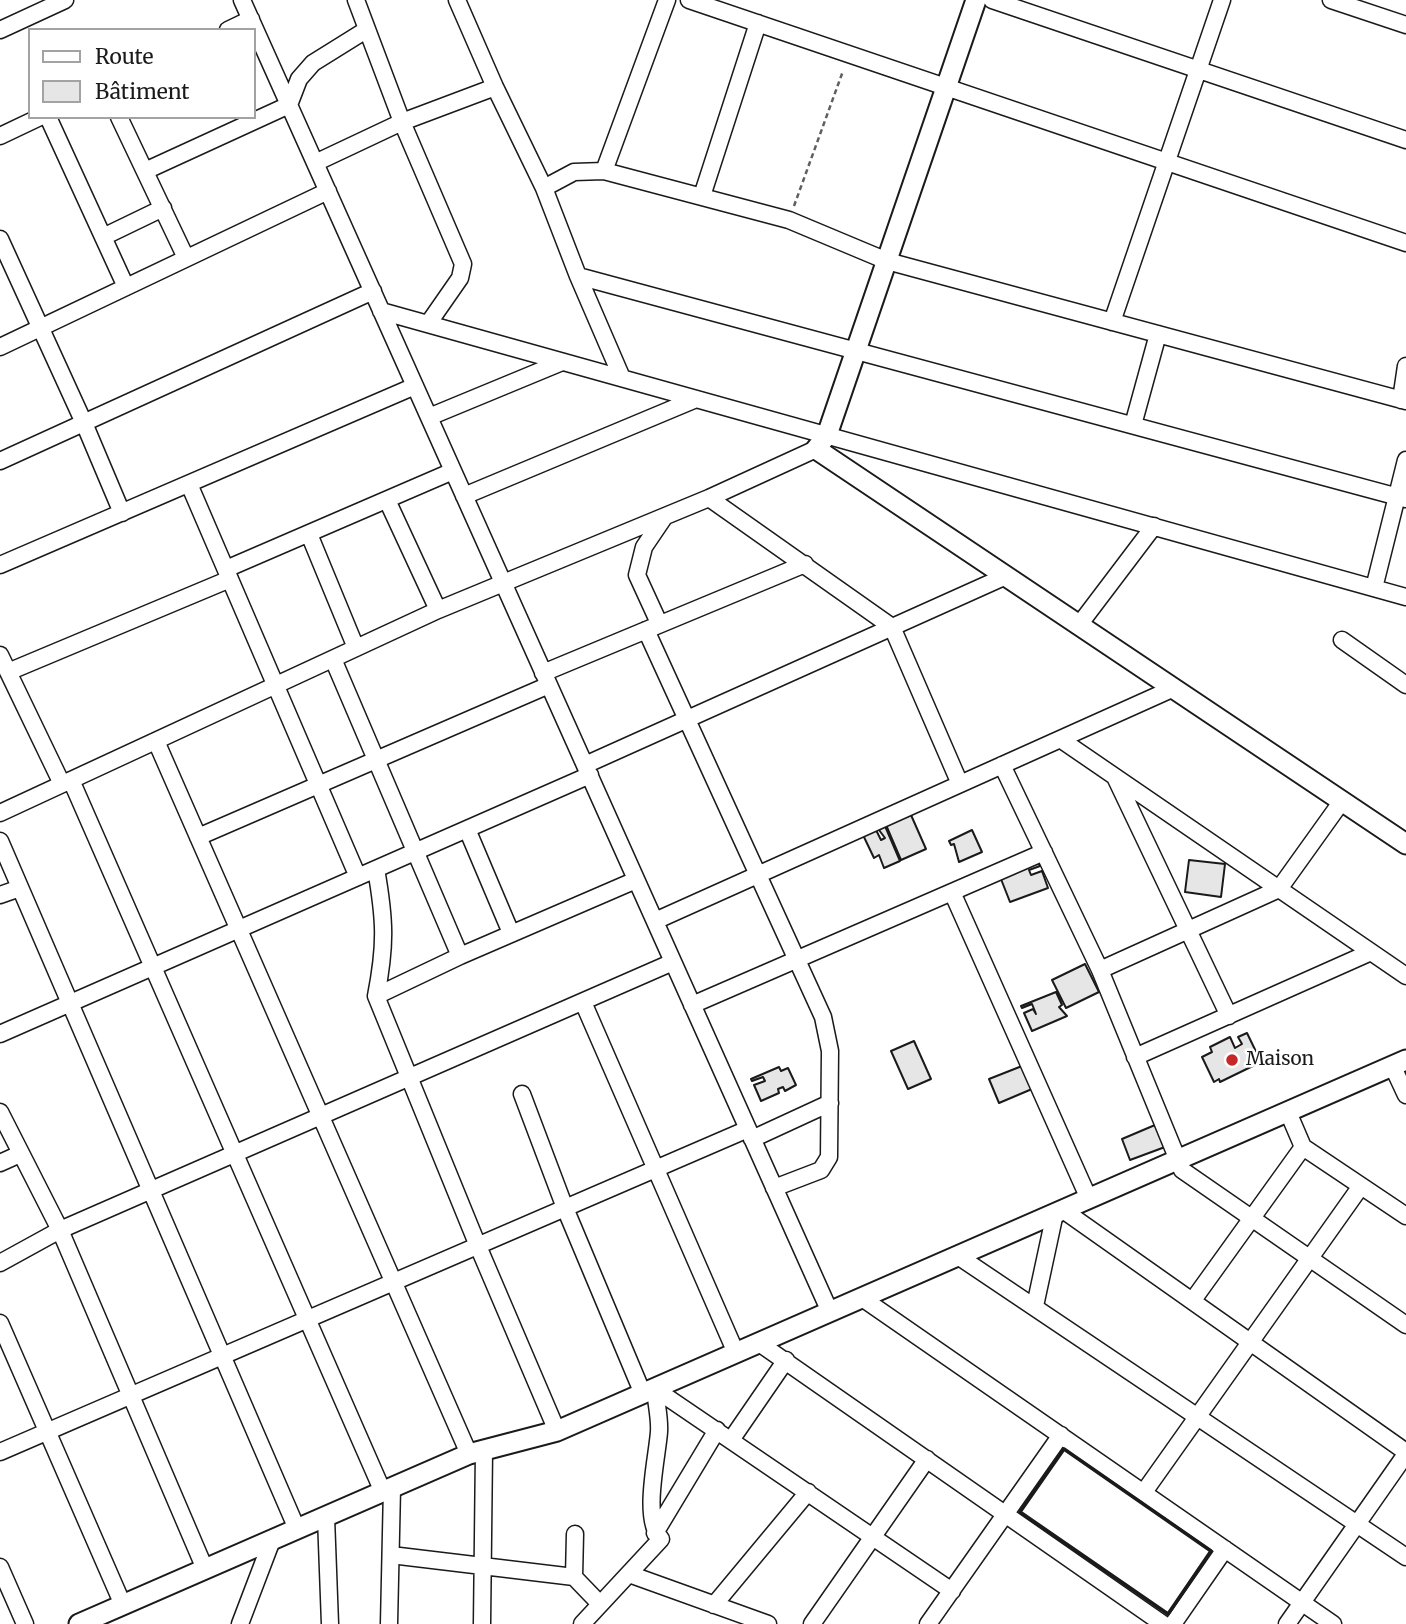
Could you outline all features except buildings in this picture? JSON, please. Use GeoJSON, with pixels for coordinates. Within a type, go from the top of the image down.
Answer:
{"type":"FeatureCollection","features":[{"type":"Feature","properties":{"kind":"street"},"geometry":{"type":"LineString","coordinates":[[0,30],[65,0]]}},
{"type":"Feature","properties":{"kind":"street"},"geometry":{"type":"LineString","coordinates":[[242,0],[255,28]]}},
{"type":"Feature","properties":{"kind":"street"},"geometry":{"type":"LineString","coordinates":[[356,0],[402,122],[463,264],[460,278],[428,324]]}},
{"type":"Feature","properties":{"kind":"street"},"geometry":{"type":"LineString","coordinates":[[457,0],[544,188],[622,378]]}},
{"type":"Feature","properties":{"kind":"street"},"geometry":{"type":"LineString","coordinates":[[604,171],[667,0]]}},
{"type":"Feature","properties":{"kind":"street"},"geometry":{"type":"LineString","coordinates":[[688,0],[1406,243]]}},
{"type":"Feature","properties":{"kind":"street"},"geometry":{"type":"LineString","coordinates":[[0,813],[438,610],[504,585],[709,498],[822,442],[856,351],[976,0]]}},
{"type":"Feature","properties":{"kind":"street"},"geometry":{"type":"LineString","coordinates":[[992,0],[1406,140]]}},
{"type":"Feature","properties":{"kind":"street"},"geometry":{"type":"LineString","coordinates":[[1112,321],[1222,0]]}},
{"type":"Feature","properties":{"kind":"street"},"geometry":{"type":"LineString","coordinates":[[1331,0],[1406,25]]}},
{"type":"Feature","properties":{"kind":"street"},"geometry":{"type":"LineString","coordinates":[[232,28],[251,19]]}},
{"type":"Feature","properties":{"kind":"street"},"geometry":{"type":"LineString","coordinates":[[702,196],[758,23]]}},
{"type":"Feature","properties":{"kind":"street"},"geometry":{"type":"LineString","coordinates":[[256,30],[830,1312]]}},
{"type":"Feature","properties":{"kind":"street"},"geometry":{"type":"LineString","coordinates":[[145,171],[289,104],[305,70],[366,30]]}},
{"type":"Feature","properties":{"kind":"street"},"geometry":{"type":"LineString","coordinates":[[315,163],[402,122],[495,87]]}},
{"type":"Feature","properties":{"kind":"street"},"geometry":{"type":"LineString","coordinates":[[0,136],[36,119]]}},
{"type":"Feature","properties":{"kind":"street"},"geometry":{"type":"LineString","coordinates":[[49,119],[126,287]]}},
{"type":"Feature","properties":{"kind":"street"},"geometry":{"type":"LineString","coordinates":[[121,119],[186,258]]}},
{"type":"Feature","properties":{"kind":"street"},"geometry":{"type":"LineString","coordinates":[[544,188],[574,172],[604,171],[789,220],[887,261],[1404,401],[1406,366]]}},
{"type":"Feature","properties":{"kind":"street"},"geometry":{"type":"LineString","coordinates":[[0,347],[328,191]]}},
{"type":"Feature","properties":{"kind":"street"},"geometry":{"type":"LineString","coordinates":[[103,237],[163,208]]}},
{"type":"Feature","properties":{"kind":"street"},"geometry":{"type":"LineString","coordinates":[[0,239],[122,513]]}},
{"type":"Feature","properties":{"kind":"street"},"geometry":{"type":"LineString","coordinates":[[578,276],[1401,498]]}},
{"type":"Feature","properties":{"kind":"street"},"geometry":{"type":"LineString","coordinates":[[0,461],[373,291]]}},
{"type":"Feature","properties":{"kind":"street"},"geometry":{"type":"LineString","coordinates":[[381,311],[696,399],[822,442],[1154,527],[1406,597]]}},
{"type":"Feature","properties":{"kind":"street"},"geometry":{"type":"LineString","coordinates":[[1133,425],[1158,334]]}},
{"type":"Feature","properties":{"kind":"street"},"geometry":{"type":"LineString","coordinates":[[429,417],[562,362]]}},
{"type":"Feature","properties":{"kind":"street"},"geometry":{"type":"LineString","coordinates":[[0,565],[415,386]]}},
{"type":"Feature","properties":{"kind":"street"},"geometry":{"type":"LineString","coordinates":[[464,496],[696,399]]}},
{"type":"Feature","properties":{"kind":"street"},"geometry":{"type":"LineString","coordinates":[[822,442],[1006,576],[1406,844]]}},
{"type":"Feature","properties":{"kind":"street"},"geometry":{"type":"LineString","coordinates":[[1374,588],[1401,498],[1406,460]]}},
{"type":"Feature","properties":{"kind":"street"},"geometry":{"type":"LineString","coordinates":[[8,672],[453,471]]}},
{"type":"Feature","properties":{"kind":"street"},"geometry":{"type":"LineString","coordinates":[[189,484],[358,877]]}},
{"type":"Feature","properties":{"kind":"street"},"geometry":{"type":"LineString","coordinates":[[709,498],[892,627],[960,784]]}},
{"type":"Feature","properties":{"kind":"street"},"geometry":{"type":"LineString","coordinates":[[387,500],[438,610]]}},
{"type":"Feature","properties":{"kind":"street"},"geometry":{"type":"LineString","coordinates":[[664,517],[644,547],[637,575],[652,627],[686,719],[823,1017],[830,1051],[829,1157],[821,1170],[774,1188]]}},
{"type":"Feature","properties":{"kind":"street"},"geometry":{"type":"LineString","coordinates":[[1079,625],[1154,527]]}},
{"type":"Feature","properties":{"kind":"street"},"geometry":{"type":"LineString","coordinates":[[309,534],[356,648]]}},
{"type":"Feature","properties":{"kind":"street"},"geometry":{"type":"LineString","coordinates":[[198,837],[376,760],[652,627],[805,564]]}},
{"type":"Feature","properties":{"kind":"street"},"geometry":{"type":"LineString","coordinates":[[0,1034],[467,829],[686,719],[1006,576]]}},
{"type":"Feature","properties":{"kind":"street"},"geometry":{"type":"LineString","coordinates":[[1342,640],[1406,685]]}},
{"type":"Feature","properties":{"kind":"street"},"geometry":{"type":"LineString","coordinates":[[0,655],[67,782],[152,967],[307,1319],[387,1490],[391,1555],[389,1624]]}},
{"type":"Feature","properties":{"kind":"street"},"geometry":{"type":"LineString","coordinates":[[333,659],[460,956]]}},
{"type":"Feature","properties":{"kind":"street"},"geometry":{"type":"LineString","coordinates":[[655,921],[1174,688]]}},
{"type":"Feature","properties":{"kind":"street"},"geometry":{"type":"LineString","coordinates":[[1060,739],[1406,976]]}},
{"type":"Feature","properties":{"kind":"street"},"geometry":{"type":"LineString","coordinates":[[156,741],[393,1282],[476,1452],[482,1624]]}},
{"type":"Feature","properties":{"kind":"street"},"geometry":{"type":"LineString","coordinates":[[1002,765],[1100,970],[1182,1170],[1406,1325]]}},
{"type":"Feature","properties":{"kind":"street"},"geometry":{"type":"LineString","coordinates":[[1114,776],[1229,1016]]}},
{"type":"Feature","properties":{"kind":"street"},"geometry":{"type":"LineString","coordinates":[[1100,970],[1279,889],[1342,801]]}},
{"type":"Feature","properties":{"kind":"street"},"geometry":{"type":"LineString","coordinates":[[467,829],[511,933]]}},
{"type":"Feature","properties":{"kind":"street"},"geometry":{"type":"LineString","coordinates":[[0,841],[297,1529]]}},
{"type":"Feature","properties":{"kind":"street"},"geometry":{"type":"LineString","coordinates":[[692,1005],[1044,852]]}},
{"type":"Feature","properties":{"kind":"street"},"geometry":{"type":"LineString","coordinates":[[376,869],[384,911],[385,937],[376,996],[557,1432]]}},
{"type":"Feature","properties":{"kind":"street"},"geometry":{"type":"LineString","coordinates":[[376,996],[511,933],[636,880]]}},
{"type":"Feature","properties":{"kind":"street"},"geometry":{"type":"LineString","coordinates":[[0,895],[20,888]]}},
{"type":"Feature","properties":{"kind":"street"},"geometry":{"type":"LineString","coordinates":[[952,892],[1089,1199]]}},
{"type":"Feature","properties":{"kind":"street"},"geometry":{"type":"LineString","coordinates":[[1135,1057],[1371,952]]}},
{"type":"Feature","properties":{"kind":"street"},"geometry":{"type":"LineString","coordinates":[[0,1263],[60,1230],[673,962]]}},
{"type":"Feature","properties":{"kind":"street"},"geometry":{"type":"LineString","coordinates":[[583,1002],[736,1353]]}},
{"type":"Feature","properties":{"kind":"street"},"geometry":{"type":"LineString","coordinates":[[79,1624],[476,1452],[557,1432],[1399,1063],[1406,1096]]}},
{"type":"Feature","properties":{"kind":"street"},"geometry":{"type":"LineString","coordinates":[[522,1094],[565,1208],[649,1391],[659,1430],[651,1499],[655,1533],[661,1539],[582,1624]]}},
{"type":"Feature","properties":{"kind":"street"},"geometry":{"type":"LineString","coordinates":[[0,1452],[656,1169],[830,1103]]}},
{"type":"Feature","properties":{"kind":"street"},"geometry":{"type":"LineString","coordinates":[[0,1112],[60,1230],[205,1569]]}},
{"type":"Feature","properties":{"kind":"street"},"geometry":{"type":"LineString","coordinates":[[1288,1112],[1303,1147],[1406,1216]]}},
{"type":"Feature","properties":{"kind":"street"},"geometry":{"type":"LineString","coordinates":[[1193,1300],[1303,1147]]}},
{"type":"Feature","properties":{"kind":"street"},"geometry":{"type":"LineString","coordinates":[[0,1163],[20,1154]]}},
{"type":"Feature","properties":{"kind":"street"},"geometry":{"type":"LineString","coordinates":[[1144,1492],[1362,1186]]}},
{"type":"Feature","properties":{"kind":"street"},"geometry":{"type":"LineString","coordinates":[[1059,1212],[1193,1300],[1406,1453],[1287,1624]]}},
{"type":"Feature","properties":{"kind":"street"},"geometry":{"type":"LineString","coordinates":[[1035,1306],[1059,1212]]}},
{"type":"Feature","properties":{"kind":"street"},"geometry":{"type":"LineString","coordinates":[[958,1256],[1406,1557]]}},
{"type":"Feature","properties":{"kind":"street"},"geometry":{"type":"LineString","coordinates":[[862,1298],[1332,1624]]}},
{"type":"Feature","properties":{"kind":"street"},"geometry":{"type":"LineString","coordinates":[[0,1323],[123,1605]]}},
{"type":"Feature","properties":{"kind":"street"},"geometry":{"type":"LineString","coordinates":[[759,1343],[1163,1624]]}},
{"type":"Feature","properties":{"kind":"street"},"geometry":{"type":"LineString","coordinates":[[731,1440],[786,1360]]}},
{"type":"Feature","properties":{"kind":"street"},"geometry":{"type":"LineString","coordinates":[[649,1391],[717,1430],[952,1591]]}},
{"type":"Feature","properties":{"kind":"street"},"geometry":{"type":"LineString","coordinates":[[655,1533],[717,1430]]}},
{"type":"Feature","properties":{"kind":"street"},"geometry":{"type":"LineString","coordinates":[[928,1624],[1061,1435]]}},
{"type":"Feature","properties":{"kind":"street"},"geometry":{"type":"LineString","coordinates":[[812,1624],[926,1459]]}},
{"type":"Feature","properties":{"kind":"street"},"geometry":{"type":"LineString","coordinates":[[714,1605],[808,1492]]}},
{"type":"Feature","properties":{"kind":"street"},"geometry":{"type":"LineString","coordinates":[[326,1517],[330,1624]]}},
{"type":"Feature","properties":{"kind":"street"},"geometry":{"type":"LineString","coordinates":[[574,1577],[575,1534]]}},
{"type":"Feature","properties":{"kind":"street"},"geometry":{"type":"LineString","coordinates":[[240,1624],[272,1540]]}},
{"type":"Feature","properties":{"kind":"street"},"geometry":{"type":"LineString","coordinates":[[1173,1624],[1225,1549]]}},
{"type":"Feature","properties":{"kind":"street"},"geometry":{"type":"LineString","coordinates":[[391,1555],[574,1577],[600,1604]]}},
{"type":"Feature","properties":{"kind":"street"},"geometry":{"type":"LineString","coordinates":[[0,1567],[25,1624]]}},
{"type":"Feature","properties":{"kind":"street"},"geometry":{"type":"LineString","coordinates":[[629,1574],[768,1624]]}},
{"type":"Feature","properties":{"kind":"path"},"geometry":{"type":"LineString","coordinates":[[789,220],[849,54]]}},
{"type":"Feature","properties":{"kind":"wall"},"geometry":{"type":"LineString","coordinates":[[1064,1449],[1211,1551],[1168,1614],[1020,1512],[1064,1449]]}},
{"type":"Feature","properties":{"kind":"place","name":"Maison"},"geometry":{"type":"Point","coordinates":[1232,1060]}}]}
